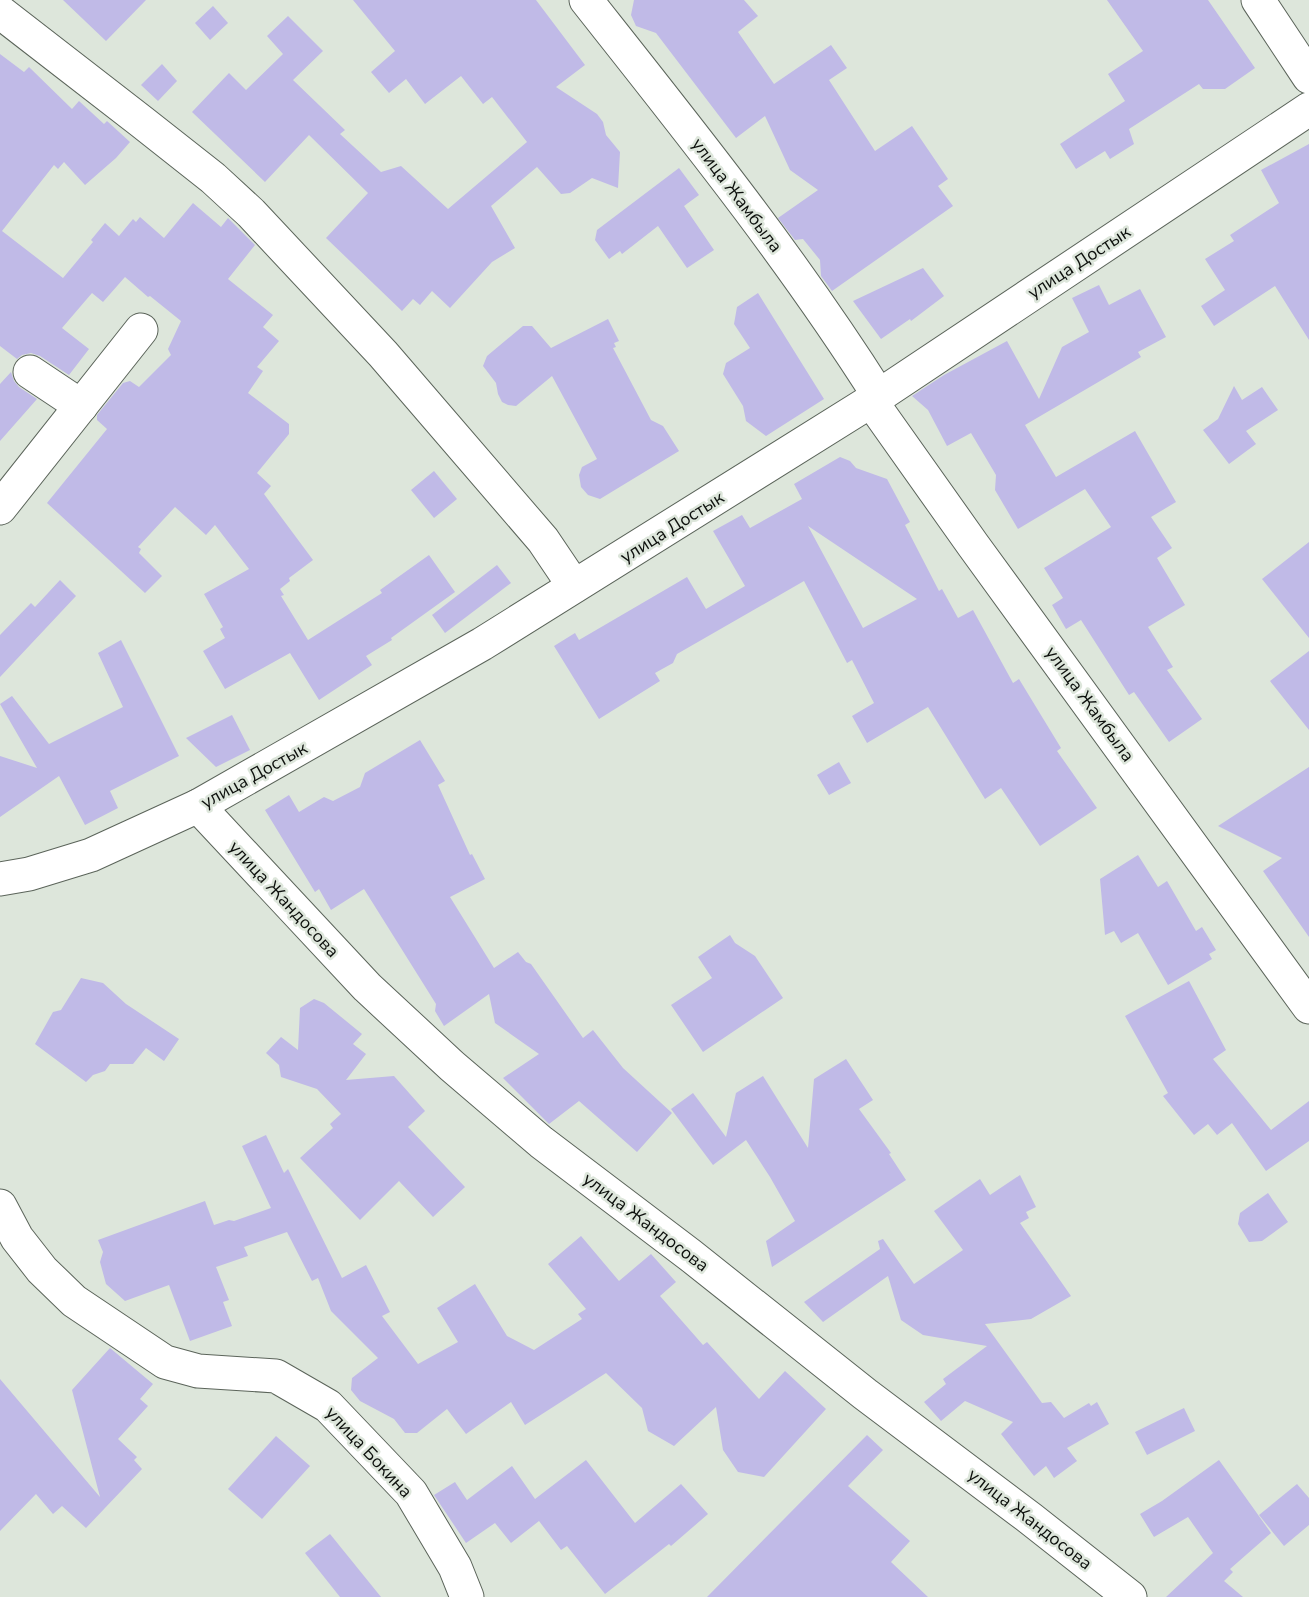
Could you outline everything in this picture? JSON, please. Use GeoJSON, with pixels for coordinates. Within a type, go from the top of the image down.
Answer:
{"type":"FeatureCollection","features":[{"type":"Feature","properties":{"kind":"street","name":"улица Жамбыла"},"geometry":{"type":"LineString","coordinates":[[586,0],[769,238],[853,354],[875,398],[973,545],[1309,1007]]}},
{"type":"Feature","properties":{"kind":"street"},"geometry":{"type":"LineString","coordinates":[[1258,0],[1309,77]]}},
{"type":"Feature","properties":{"kind":"street"},"geometry":{"type":"LineString","coordinates":[[0,12],[213,178],[251,213],[383,354],[543,540],[574,586]]}},
{"type":"Feature","properties":{"kind":"street","name":"улица Достык"},"geometry":{"type":"LineString","coordinates":[[0,879],[29,874],[91,855],[198,806],[471,650],[875,398],[1309,109]]}},
{"type":"Feature","properties":{"kind":"street"},"geometry":{"type":"LineString","coordinates":[[0,508],[141,330]]}},
{"type":"Feature","properties":{"kind":"street"},"geometry":{"type":"LineString","coordinates":[[30,372],[81,406]]}},
{"type":"Feature","properties":{"kind":"street","name":"улица Жандосова"},"geometry":{"type":"LineString","coordinates":[[198,806],[367,987],[478,1089],[541,1142],[1130,1597]]}},
{"type":"Feature","properties":{"kind":"street","name":"улица Бокина"},"geometry":{"type":"LineString","coordinates":[[0,1206],[17,1238],[42,1270],[74,1301],[165,1362],[198,1371],[276,1376],[328,1406],[411,1493],[455,1567],[467,1597]]}},
{"type":"Feature","properties":{"kind":"building"},"geometry":{"type":"Polygon","coordinates":[[[63,0],[146,0],[106,41],[63,0]]]}},
{"type":"Feature","properties":{"kind":"building"},"geometry":{"type":"Polygon","coordinates":[[[353,0],[536,0],[585,65],[556,87],[597,114],[603,122],[606,135],[620,152],[618,188],[592,178],[570,193],[561,194],[537,167],[491,206],[515,248],[492,262],[450,308],[432,291],[420,305],[413,299],[402,311],[326,238],[368,193],[309,135],[265,182],[192,112],[229,73],[246,90],[283,54],[267,36],[288,16],[323,51],[293,80],[345,130],[340,134],[381,172],[401,166],[448,209],[527,142],[492,97],[483,104],[461,76],[425,104],[406,79],[389,93],[371,72],[395,51],[353,0]]]}},
{"type":"Feature","properties":{"kind":"building"},"geometry":{"type":"Polygon","coordinates":[[[634,0],[744,0],[758,16],[738,32],[774,84],[831,45],[847,68],[829,80],[875,151],[912,126],[948,179],[938,186],[953,206],[832,291],[821,276],[820,260],[803,239],[795,240],[778,218],[818,190],[790,170],[765,116],[736,138],[656,33],[636,26],[631,15],[634,0]]]}},
{"type":"Feature","properties":{"kind":"building"},"geometry":{"type":"Polygon","coordinates":[[[1107,0],[1208,0],[1255,68],[1225,89],[1203,89],[1199,84],[1129,129],[1134,144],[1110,159],[1105,151],[1076,169],[1060,144],[1125,101],[1108,74],[1143,51],[1107,0]]]}},
{"type":"Feature","properties":{"kind":"building"},"geometry":{"type":"Polygon","coordinates":[[[213,6],[228,23],[210,40],[195,23],[213,6]]]}},
{"type":"Feature","properties":{"kind":"building"},"geometry":{"type":"Polygon","coordinates":[[[0,54],[24,72],[29,67],[72,109],[79,101],[104,124],[107,121],[130,142],[116,158],[85,185],[64,162],[58,169],[54,165],[2,231],[63,278],[93,242],[91,240],[105,223],[119,236],[133,219],[136,222],[140,217],[164,238],[193,203],[221,227],[228,218],[255,245],[228,279],[273,315],[263,327],[279,341],[257,367],[263,371],[248,393],[289,424],[289,434],[257,473],[271,486],[264,494],[313,560],[289,578],[290,581],[280,589],[284,595],[281,596],[308,640],[382,593],[380,590],[429,555],[455,592],[391,638],[392,640],[366,656],[372,665],[319,700],[290,653],[225,689],[203,651],[225,638],[220,629],[223,627],[204,594],[249,569],[215,525],[206,535],[175,507],[138,547],[141,549],[139,553],[162,576],[145,593],[47,503],[107,429],[97,420],[97,415],[123,383],[130,381],[139,387],[171,355],[168,349],[181,321],[125,277],[103,302],[92,293],[62,328],[89,349],[69,375],[40,356],[31,353],[17,359],[0,346],[0,54]]]}},
{"type":"Feature","properties":{"kind":"building"},"geometry":{"type":"Polygon","coordinates":[[[162,64],[177,81],[158,101],[141,85],[162,64]]]}},
{"type":"Feature","properties":{"kind":"building"},"geometry":{"type":"Polygon","coordinates":[[[1309,144],[1309,340],[1275,286],[1214,326],[1201,306],[1225,290],[1205,259],[1234,241],[1230,235],[1279,203],[1261,170],[1309,144]]]}},
{"type":"Feature","properties":{"kind":"building"},"geometry":{"type":"Polygon","coordinates":[[[679,168],[699,195],[684,206],[714,250],[687,268],[658,226],[622,254],[620,251],[609,259],[595,240],[597,230],[679,168]]]}},
{"type":"Feature","properties":{"kind":"building"},"geometry":{"type":"Polygon","coordinates":[[[923,268],[944,296],[911,321],[910,319],[881,339],[853,301],[923,268]]]}},
{"type":"Feature","properties":{"kind":"building"},"geometry":{"type":"Polygon","coordinates":[[[1099,285],[1109,305],[1140,289],[1166,337],[1138,352],[1141,357],[1025,425],[1056,477],[1135,431],[1176,502],[1151,517],[1172,548],[1157,558],[1185,605],[1148,627],[1173,667],[1167,670],[1202,719],[1169,742],[1134,692],[1129,695],[1081,620],[1066,629],[1052,605],[1063,598],[1044,568],[1111,527],[1085,489],[1018,529],[995,490],[996,475],[971,433],[947,446],[928,410],[912,396],[944,375],[1007,341],[1039,399],[1062,347],[1089,332],[1072,298],[1099,285]]]}},
{"type":"Feature","properties":{"kind":"building"},"geometry":{"type":"Polygon","coordinates":[[[758,293],[824,399],[766,436],[746,421],[743,406],[723,374],[726,363],[750,348],[734,324],[737,307],[758,293]]]}},
{"type":"Feature","properties":{"kind":"building"},"geometry":{"type":"Polygon","coordinates":[[[608,319],[619,341],[614,343],[616,347],[613,348],[651,420],[663,426],[679,451],[600,499],[588,495],[581,487],[579,475],[582,467],[597,459],[552,376],[516,406],[508,405],[502,402],[496,383],[483,366],[487,356],[523,326],[532,326],[551,348],[608,319]]]}},
{"type":"Feature","properties":{"kind":"building"},"geometry":{"type":"Polygon","coordinates":[[[11,372],[19,387],[37,399],[0,441],[0,384],[11,372]]]}},
{"type":"Feature","properties":{"kind":"building"},"geometry":{"type":"Polygon","coordinates":[[[1234,386],[1242,400],[1262,387],[1278,410],[1246,431],[1256,444],[1229,464],[1203,430],[1218,419],[1234,386]]]}},
{"type":"Feature","properties":{"kind":"building"},"geometry":{"type":"Polygon","coordinates":[[[840,457],[850,461],[856,468],[887,479],[910,522],[905,525],[939,591],[942,589],[958,618],[973,610],[1013,683],[1019,679],[1061,748],[1057,751],[1097,808],[1040,846],[1001,788],[985,799],[928,707],[867,743],[852,716],[874,703],[852,660],[847,663],[804,581],[677,654],[673,663],[655,673],[660,681],[599,719],[554,646],[575,633],[579,640],[687,577],[706,609],[745,586],[713,531],[742,515],[750,528],[802,499],[794,484],[840,457]],[[808,526],[863,628],[917,599],[808,526]]]}},
{"type":"Feature","properties":{"kind":"building"},"geometry":{"type":"Polygon","coordinates":[[[434,471],[457,499],[434,518],[411,490],[434,471]]]}},
{"type":"Feature","properties":{"kind":"building"},"geometry":{"type":"Polygon","coordinates":[[[1309,542],[1309,638],[1262,579],[1309,542]]]}},
{"type":"Feature","properties":{"kind":"building"},"geometry":{"type":"Polygon","coordinates":[[[497,565],[511,583],[445,633],[432,615],[497,565]]]}},
{"type":"Feature","properties":{"kind":"building"},"geometry":{"type":"Polygon","coordinates":[[[60,580],[76,596],[0,677],[0,635],[31,603],[35,607],[60,580]]]}},
{"type":"Feature","properties":{"kind":"building"},"geometry":{"type":"Polygon","coordinates":[[[121,640],[179,756],[110,791],[118,808],[85,825],[59,776],[0,817],[0,756],[37,768],[0,704],[12,696],[49,744],[123,707],[98,653],[121,640]]]}},
{"type":"Feature","properties":{"kind":"building"},"geometry":{"type":"Polygon","coordinates":[[[1309,651],[1309,730],[1270,681],[1309,651]]]}},
{"type":"Feature","properties":{"kind":"building"},"geometry":{"type":"Polygon","coordinates":[[[232,715],[250,750],[216,767],[186,738],[232,715]]]}},
{"type":"Feature","properties":{"kind":"building"},"geometry":{"type":"Polygon","coordinates":[[[420,740],[445,781],[438,785],[470,855],[472,854],[485,879],[450,897],[494,968],[518,952],[526,962],[531,964],[583,1038],[593,1030],[623,1068],[672,1113],[637,1152],[579,1101],[549,1124],[503,1078],[539,1054],[495,1023],[489,994],[444,1026],[435,1011],[436,1004],[364,889],[331,910],[319,889],[315,892],[265,810],[289,795],[299,812],[324,797],[333,801],[360,787],[365,773],[420,740]]]}},
{"type":"Feature","properties":{"kind":"building"},"geometry":{"type":"Polygon","coordinates":[[[839,762],[851,783],[829,795],[817,775],[839,762]]]}},
{"type":"Feature","properties":{"kind":"building"},"geometry":{"type":"Polygon","coordinates":[[[1309,767],[1309,937],[1263,871],[1282,858],[1218,826],[1309,767]]]}},
{"type":"Feature","properties":{"kind":"building"},"geometry":{"type":"Polygon","coordinates":[[[1138,855],[1158,887],[1167,881],[1196,931],[1202,927],[1216,950],[1209,954],[1212,959],[1168,985],[1138,933],[1121,943],[1114,931],[1105,935],[1100,879],[1138,855]]]}},
{"type":"Feature","properties":{"kind":"building"},"geometry":{"type":"Polygon","coordinates":[[[730,935],[735,943],[755,956],[783,998],[703,1052],[671,1005],[712,978],[698,957],[730,935]]]}},
{"type":"Feature","properties":{"kind":"building"},"geometry":{"type":"Polygon","coordinates":[[[81,978],[103,983],[126,1004],[179,1039],[164,1061],[146,1048],[133,1064],[110,1064],[105,1071],[93,1075],[86,1082],[35,1044],[53,1012],[61,1010],[81,978]]]}},
{"type":"Feature","properties":{"kind":"building"},"geometry":{"type":"Polygon","coordinates":[[[1189,981],[1226,1050],[1213,1059],[1271,1130],[1309,1101],[1309,1141],[1266,1171],[1232,1123],[1217,1135],[1208,1124],[1194,1135],[1163,1096],[1168,1093],[1125,1016],[1189,981]]]}},
{"type":"Feature","properties":{"kind":"building"},"geometry":{"type":"Polygon","coordinates":[[[314,999],[324,1003],[362,1034],[353,1044],[366,1054],[346,1080],[394,1076],[425,1111],[408,1127],[465,1187],[433,1217],[399,1181],[360,1220],[300,1158],[333,1128],[330,1124],[341,1114],[317,1089],[281,1077],[279,1065],[266,1053],[281,1037],[298,1050],[300,1008],[314,999]]]}},
{"type":"Feature","properties":{"kind":"building"},"geometry":{"type":"Polygon","coordinates":[[[846,1059],[873,1100],[859,1109],[891,1153],[889,1154],[906,1180],[772,1267],[766,1241],[795,1221],[770,1177],[746,1140],[713,1165],[671,1109],[693,1093],[726,1137],[736,1093],[763,1076],[808,1148],[814,1079],[846,1059]]]}},
{"type":"Feature","properties":{"kind":"building"},"geometry":{"type":"Polygon","coordinates":[[[266,1135],[284,1173],[288,1169],[342,1278],[366,1265],[390,1312],[382,1316],[418,1364],[458,1342],[437,1308],[475,1284],[507,1336],[534,1350],[582,1319],[578,1314],[586,1309],[548,1264],[581,1236],[619,1281],[651,1254],[676,1282],[660,1296],[703,1345],[707,1342],[759,1399],[785,1371],[826,1409],[764,1477],[738,1472],[723,1450],[716,1407],[674,1446],[648,1431],[642,1408],[606,1373],[525,1425],[511,1402],[466,1434],[447,1409],[417,1433],[405,1433],[394,1419],[360,1401],[351,1390],[352,1378],[378,1358],[331,1311],[318,1278],[312,1281],[287,1232],[244,1247],[248,1256],[216,1267],[229,1300],[223,1302],[232,1326],[190,1341],[169,1285],[125,1301],[106,1284],[100,1262],[103,1252],[98,1240],[205,1201],[214,1225],[229,1220],[234,1221],[271,1208],[242,1146],[266,1135]]]}},
{"type":"Feature","properties":{"kind":"building"},"geometry":{"type":"Polygon","coordinates":[[[1020,1175],[1036,1207],[1026,1212],[1029,1218],[1020,1223],[1071,1296],[1031,1319],[985,1324],[1042,1403],[1051,1402],[1064,1418],[1089,1403],[1091,1406],[1097,1402],[1109,1424],[1067,1448],[1077,1461],[1054,1478],[1046,1466],[1034,1476],[1001,1434],[1013,1422],[965,1401],[941,1421],[924,1402],[946,1384],[943,1379],[987,1346],[923,1335],[901,1320],[888,1276],[823,1322],[804,1302],[880,1249],[878,1241],[883,1239],[914,1284],[963,1250],[934,1211],[980,1179],[990,1195],[1020,1175]]]}},
{"type":"Feature","properties":{"kind":"building"},"geometry":{"type":"Polygon","coordinates":[[[1268,1193],[1288,1222],[1262,1241],[1249,1242],[1238,1224],[1240,1213],[1268,1193]]]}},
{"type":"Feature","properties":{"kind":"building"},"geometry":{"type":"Polygon","coordinates":[[[110,1348],[153,1384],[140,1399],[148,1406],[118,1439],[137,1457],[134,1460],[142,1469],[86,1528],[62,1506],[53,1514],[36,1494],[0,1531],[0,1379],[100,1497],[72,1390],[110,1348]]]}},
{"type":"Feature","properties":{"kind":"building"},"geometry":{"type":"Polygon","coordinates":[[[1184,1408],[1195,1431],[1147,1455],[1135,1432],[1184,1408]]]}},
{"type":"Feature","properties":{"kind":"building"},"geometry":{"type":"Polygon","coordinates":[[[867,1435],[883,1450],[848,1486],[910,1541],[891,1562],[928,1597],[707,1597],[867,1435]]]}},
{"type":"Feature","properties":{"kind":"building"},"geometry":{"type":"Polygon","coordinates":[[[276,1436],[310,1466],[262,1519],[228,1489],[276,1436]]]}},
{"type":"Feature","properties":{"kind":"building"},"geometry":{"type":"Polygon","coordinates":[[[586,1460],[635,1523],[681,1484],[708,1514],[671,1546],[669,1544],[605,1594],[567,1546],[561,1550],[539,1521],[511,1543],[495,1523],[466,1543],[434,1495],[455,1482],[467,1500],[512,1466],[535,1499],[586,1460]]]}},
{"type":"Feature","properties":{"kind":"building"},"geometry":{"type":"Polygon","coordinates":[[[1219,1460],[1271,1533],[1230,1569],[1233,1572],[1224,1581],[1243,1597],[1166,1597],[1213,1553],[1188,1517],[1154,1537],[1140,1514],[1219,1460]]]}},
{"type":"Feature","properties":{"kind":"building"},"geometry":{"type":"Polygon","coordinates":[[[1297,1484],[1309,1498],[1309,1525],[1284,1546],[1259,1515],[1297,1484]]]}},
{"type":"Feature","properties":{"kind":"building"},"geometry":{"type":"Polygon","coordinates":[[[330,1534],[381,1597],[340,1597],[305,1553],[330,1534]]]}}]}
